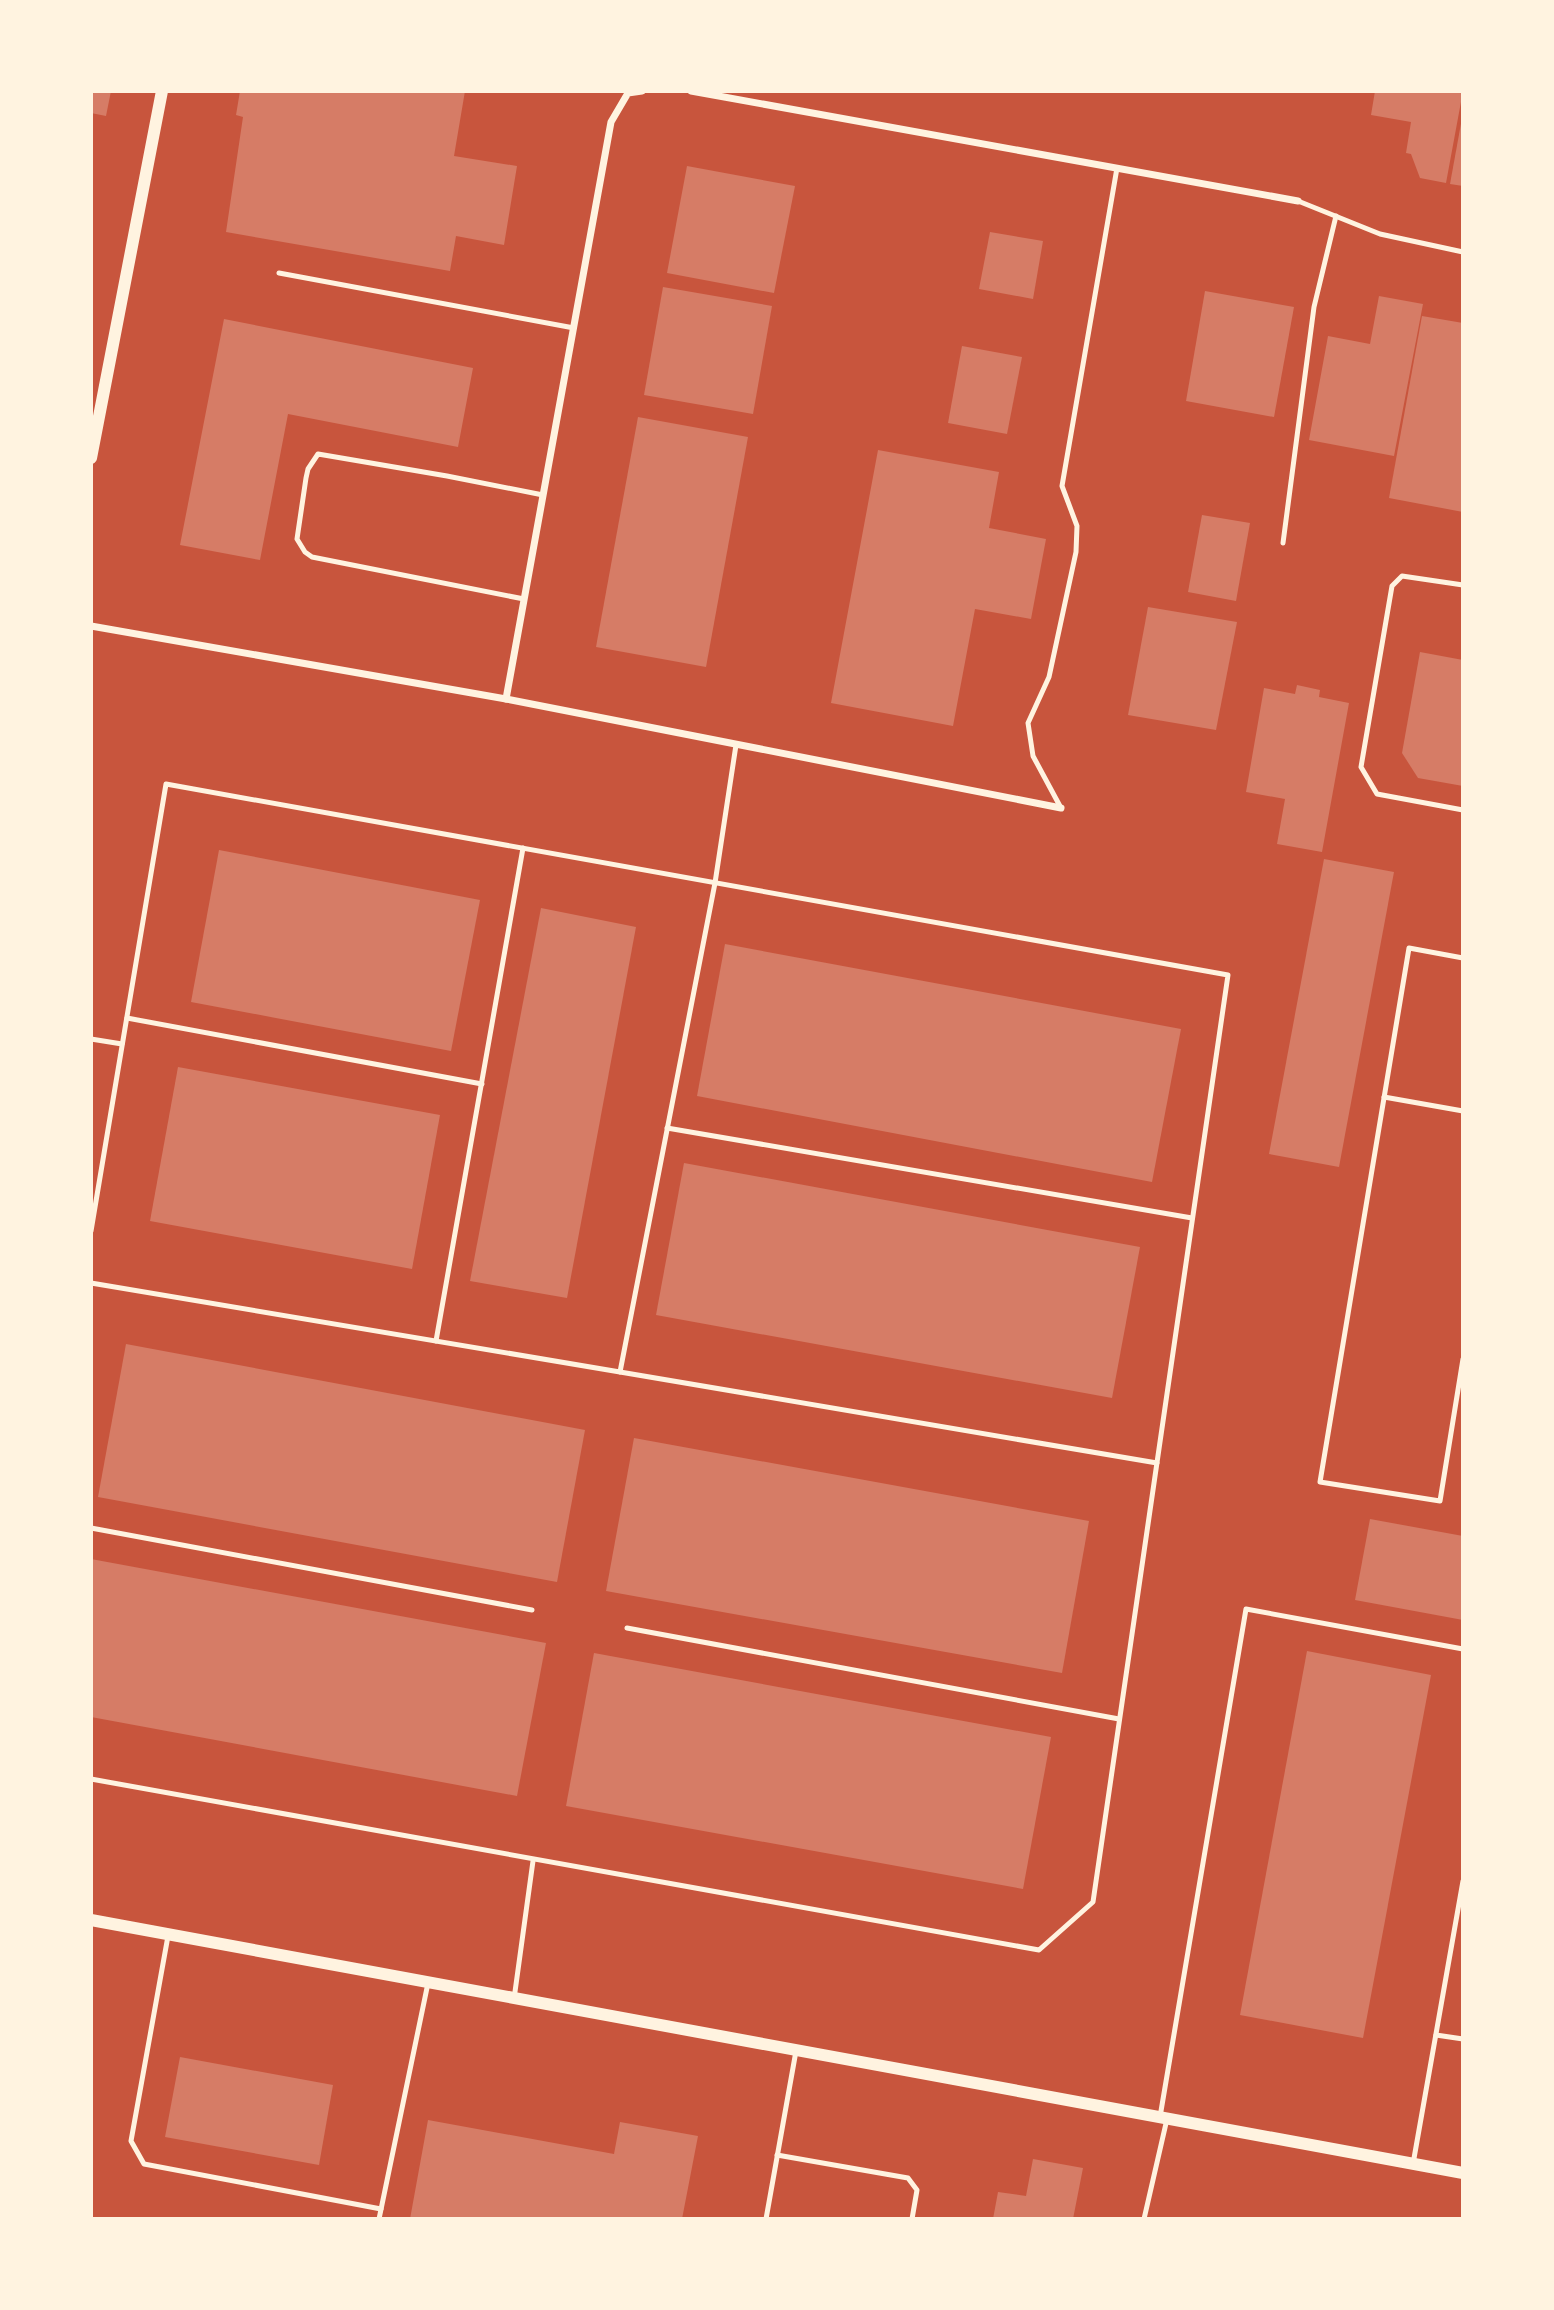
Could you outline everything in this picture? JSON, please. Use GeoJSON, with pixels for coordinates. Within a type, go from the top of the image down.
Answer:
{"type":"FeatureCollection","features":[{"type":"Feature","properties":{"kind":"street"},"geometry":{"type":"LineString","coordinates":[[91,458],[162,91]]}},
{"type":"Feature","properties":{"kind":"street"},"geometry":{"type":"LineString","coordinates":[[506,699],[611,122],[626,92],[642,91]]}},
{"type":"Feature","properties":{"kind":"street"},"geometry":{"type":"LineString","coordinates":[[691,91],[1298,201]]}},
{"type":"Feature","properties":{"kind":"street"},"geometry":{"type":"LineString","coordinates":[[91,626],[506,699],[1061,808]]}},
{"type":"Feature","properties":{"kind":"street"},"geometry":{"type":"LineString","coordinates":[[91,1920],[1463,2174]]}},
{"type":"Feature","properties":{"kind":"lane"},"geometry":{"type":"LineString","coordinates":[[1061,808],[1033,757],[1028,723],[1049,677],[1076,552],[1077,526],[1062,486],[1117,168]]}},
{"type":"Feature","properties":{"kind":"lane"},"geometry":{"type":"LineString","coordinates":[[1298,201],[1380,234],[1463,252]]}},
{"type":"Feature","properties":{"kind":"lane"},"geometry":{"type":"LineString","coordinates":[[1283,543],[1314,307],[1336,216]]}},
{"type":"Feature","properties":{"kind":"lane"},"geometry":{"type":"LineString","coordinates":[[279,273],[573,328]]}},
{"type":"Feature","properties":{"kind":"lane"},"geometry":{"type":"LineString","coordinates":[[524,599],[312,557],[305,552],[297,539],[306,478],[308,469],[318,454],[543,495]]}},
{"type":"Feature","properties":{"kind":"lane"},"geometry":{"type":"LineString","coordinates":[[1463,585],[1402,576],[1392,586],[1361,767],[1377,794],[1463,810]]}},
{"type":"Feature","properties":{"kind":"lane"},"geometry":{"type":"LineString","coordinates":[[620,1372],[715,883],[736,744]]}},
{"type":"Feature","properties":{"kind":"lane"},"geometry":{"type":"LineString","coordinates":[[91,1231],[166,784],[1228,975],[1093,1902],[1039,1950],[533,1861],[91,1779]]}},
{"type":"Feature","properties":{"kind":"lane"},"geometry":{"type":"LineString","coordinates":[[436,1341],[523,848]]}},
{"type":"Feature","properties":{"kind":"lane"},"geometry":{"type":"LineString","coordinates":[[1463,958],[1409,948],[1320,1482],[1440,1502],[1463,1359]]}},
{"type":"Feature","properties":{"kind":"lane"},"geometry":{"type":"LineString","coordinates":[[127,1018],[482,1084]]}},
{"type":"Feature","properties":{"kind":"lane"},"geometry":{"type":"LineString","coordinates":[[91,1039],[122,1044]]}},
{"type":"Feature","properties":{"kind":"lane"},"geometry":{"type":"LineString","coordinates":[[1384,1097],[1463,1111]]}},
{"type":"Feature","properties":{"kind":"lane"},"geometry":{"type":"LineString","coordinates":[[667,1128],[1192,1218]]}},
{"type":"Feature","properties":{"kind":"lane"},"geometry":{"type":"LineString","coordinates":[[91,1283],[1157,1463]]}},
{"type":"Feature","properties":{"kind":"lane"},"geometry":{"type":"LineString","coordinates":[[91,1528],[531,1610]]}},
{"type":"Feature","properties":{"kind":"lane"},"geometry":{"type":"LineString","coordinates":[[1144,2219],[1163,2119],[1246,1609],[1463,1649]]}},
{"type":"Feature","properties":{"kind":"lane"},"geometry":{"type":"LineString","coordinates":[[628,1628],[1119,1719]]}},
{"type":"Feature","properties":{"kind":"lane"},"geometry":{"type":"LineString","coordinates":[[514,1999],[533,1861]]}},
{"type":"Feature","properties":{"kind":"lane"},"geometry":{"type":"LineString","coordinates":[[1413,2164],[1463,1881]]}},
{"type":"Feature","properties":{"kind":"lane"},"geometry":{"type":"LineString","coordinates":[[168,1934],[131,2141],[144,2164],[381,2209]]}},
{"type":"Feature","properties":{"kind":"lane"},"geometry":{"type":"LineString","coordinates":[[379,2219],[428,1983]]}},
{"type":"Feature","properties":{"kind":"lane"},"geometry":{"type":"LineString","coordinates":[[1436,2035],[1463,2039]]}},
{"type":"Feature","properties":{"kind":"lane"},"geometry":{"type":"LineString","coordinates":[[766,2219],[796,2051]]}},
{"type":"Feature","properties":{"kind":"lane"},"geometry":{"type":"LineString","coordinates":[[777,2155],[908,2178],[917,2190],[912,2219]]}},
{"type":"Feature","properties":{"kind":"building"},"geometry":{"type":"Polygon","coordinates":[[[91,91],[111,91],[106,116],[91,113],[91,91]]]}},
{"type":"Feature","properties":{"kind":"building"},"geometry":{"type":"Polygon","coordinates":[[[240,91],[465,91],[454,156],[517,166],[504,245],[456,236],[450,271],[226,232],[243,117],[236,115],[240,91]]]}},
{"type":"Feature","properties":{"kind":"building"},"geometry":{"type":"Polygon","coordinates":[[[1375,91],[1463,91],[1446,183],[1420,178],[1411,154],[1406,153],[1411,122],[1371,115],[1375,91]]]}},
{"type":"Feature","properties":{"kind":"building"},"geometry":{"type":"Polygon","coordinates":[[[1463,118],[1463,186],[1450,184],[1463,118]]]}},
{"type":"Feature","properties":{"kind":"building"},"geometry":{"type":"Polygon","coordinates":[[[687,166],[795,186],[774,293],[667,273],[687,166]]]}},
{"type":"Feature","properties":{"kind":"building"},"geometry":{"type":"Polygon","coordinates":[[[990,232],[1043,241],[1033,299],[979,289],[990,232]]]}},
{"type":"Feature","properties":{"kind":"building"},"geometry":{"type":"Polygon","coordinates":[[[663,287],[772,306],[753,414],[644,395],[663,287]]]}},
{"type":"Feature","properties":{"kind":"building"},"geometry":{"type":"Polygon","coordinates":[[[1205,291],[1294,307],[1274,417],[1186,401],[1205,291]]]}},
{"type":"Feature","properties":{"kind":"building"},"geometry":{"type":"Polygon","coordinates":[[[1379,296],[1423,304],[1394,456],[1309,440],[1328,336],[1370,344],[1379,296]]]}},
{"type":"Feature","properties":{"kind":"building"},"geometry":{"type":"Polygon","coordinates":[[[1422,316],[1463,323],[1463,512],[1389,498],[1422,316]]]}},
{"type":"Feature","properties":{"kind":"building"},"geometry":{"type":"Polygon","coordinates":[[[224,319],[473,368],[458,447],[288,414],[260,560],[180,545],[224,319]]]}},
{"type":"Feature","properties":{"kind":"building"},"geometry":{"type":"Polygon","coordinates":[[[962,346],[1022,357],[1007,434],[948,423],[962,346]]]}},
{"type":"Feature","properties":{"kind":"building"},"geometry":{"type":"Polygon","coordinates":[[[638,417],[748,437],[706,667],[596,647],[638,417]]]}},
{"type":"Feature","properties":{"kind":"building"},"geometry":{"type":"Polygon","coordinates":[[[878,450],[999,472],[989,528],[1046,539],[1031,619],[975,609],[953,726],[831,703],[878,450]]]}},
{"type":"Feature","properties":{"kind":"building"},"geometry":{"type":"Polygon","coordinates":[[[1202,515],[1250,523],[1236,601],[1188,592],[1202,515]]]}},
{"type":"Feature","properties":{"kind":"building"},"geometry":{"type":"Polygon","coordinates":[[[1148,607],[1237,622],[1216,730],[1128,715],[1148,607]]]}},
{"type":"Feature","properties":{"kind":"building"},"geometry":{"type":"Polygon","coordinates":[[[1420,652],[1463,660],[1463,786],[1418,778],[1402,753],[1420,652]]]}},
{"type":"Feature","properties":{"kind":"building"},"geometry":{"type":"Polygon","coordinates":[[[1297,685],[1320,690],[1319,697],[1349,703],[1322,852],[1277,844],[1285,799],[1246,792],[1264,688],[1295,694],[1297,685]]]}},
{"type":"Feature","properties":{"kind":"building"},"geometry":{"type":"Polygon","coordinates":[[[219,850],[480,900],[451,1051],[191,1002],[219,850]]]}},
{"type":"Feature","properties":{"kind":"building"},"geometry":{"type":"Polygon","coordinates":[[[1324,859],[1394,872],[1339,1167],[1269,1154],[1324,859]]]}},
{"type":"Feature","properties":{"kind":"building"},"geometry":{"type":"Polygon","coordinates":[[[541,908],[636,927],[567,1298],[470,1281],[541,908]]]}},
{"type":"Feature","properties":{"kind":"building"},"geometry":{"type":"Polygon","coordinates":[[[725,944],[1181,1029],[1152,1182],[697,1096],[725,944]]]}},
{"type":"Feature","properties":{"kind":"building"},"geometry":{"type":"Polygon","coordinates":[[[178,1067],[440,1115],[412,1269],[150,1221],[178,1067]]]}},
{"type":"Feature","properties":{"kind":"building"},"geometry":{"type":"Polygon","coordinates":[[[684,1163],[1140,1247],[1112,1398],[656,1315],[684,1163]]]}},
{"type":"Feature","properties":{"kind":"building"},"geometry":{"type":"Polygon","coordinates":[[[126,1344],[585,1430],[557,1582],[98,1497],[126,1344]]]}},
{"type":"Feature","properties":{"kind":"building"},"geometry":{"type":"Polygon","coordinates":[[[634,1438],[1089,1521],[1062,1673],[606,1591],[634,1438]]]}},
{"type":"Feature","properties":{"kind":"building"},"geometry":{"type":"Polygon","coordinates":[[[1370,1519],[1463,1536],[1463,1620],[1355,1600],[1370,1519]]]}},
{"type":"Feature","properties":{"kind":"building"},"geometry":{"type":"Polygon","coordinates":[[[91,1559],[546,1643],[517,1796],[91,1717],[91,1559]]]}},
{"type":"Feature","properties":{"kind":"building"},"geometry":{"type":"Polygon","coordinates":[[[1307,1651],[1431,1675],[1363,2038],[1240,2015],[1307,1651]]]}},
{"type":"Feature","properties":{"kind":"building"},"geometry":{"type":"Polygon","coordinates":[[[594,1653],[1051,1737],[1023,1889],[566,1806],[594,1653]]]}},
{"type":"Feature","properties":{"kind":"building"},"geometry":{"type":"Polygon","coordinates":[[[180,2057],[333,2085],[319,2165],[165,2137],[180,2057]]]}},
{"type":"Feature","properties":{"kind":"building"},"geometry":{"type":"Polygon","coordinates":[[[428,2120],[614,2154],[620,2122],[698,2136],[682,2219],[410,2219],[428,2120]]]}},
{"type":"Feature","properties":{"kind":"building"},"geometry":{"type":"Polygon","coordinates":[[[1033,2159],[1083,2168],[1073,2219],[993,2219],[998,2192],[1026,2196],[1033,2159]]]}}]}
